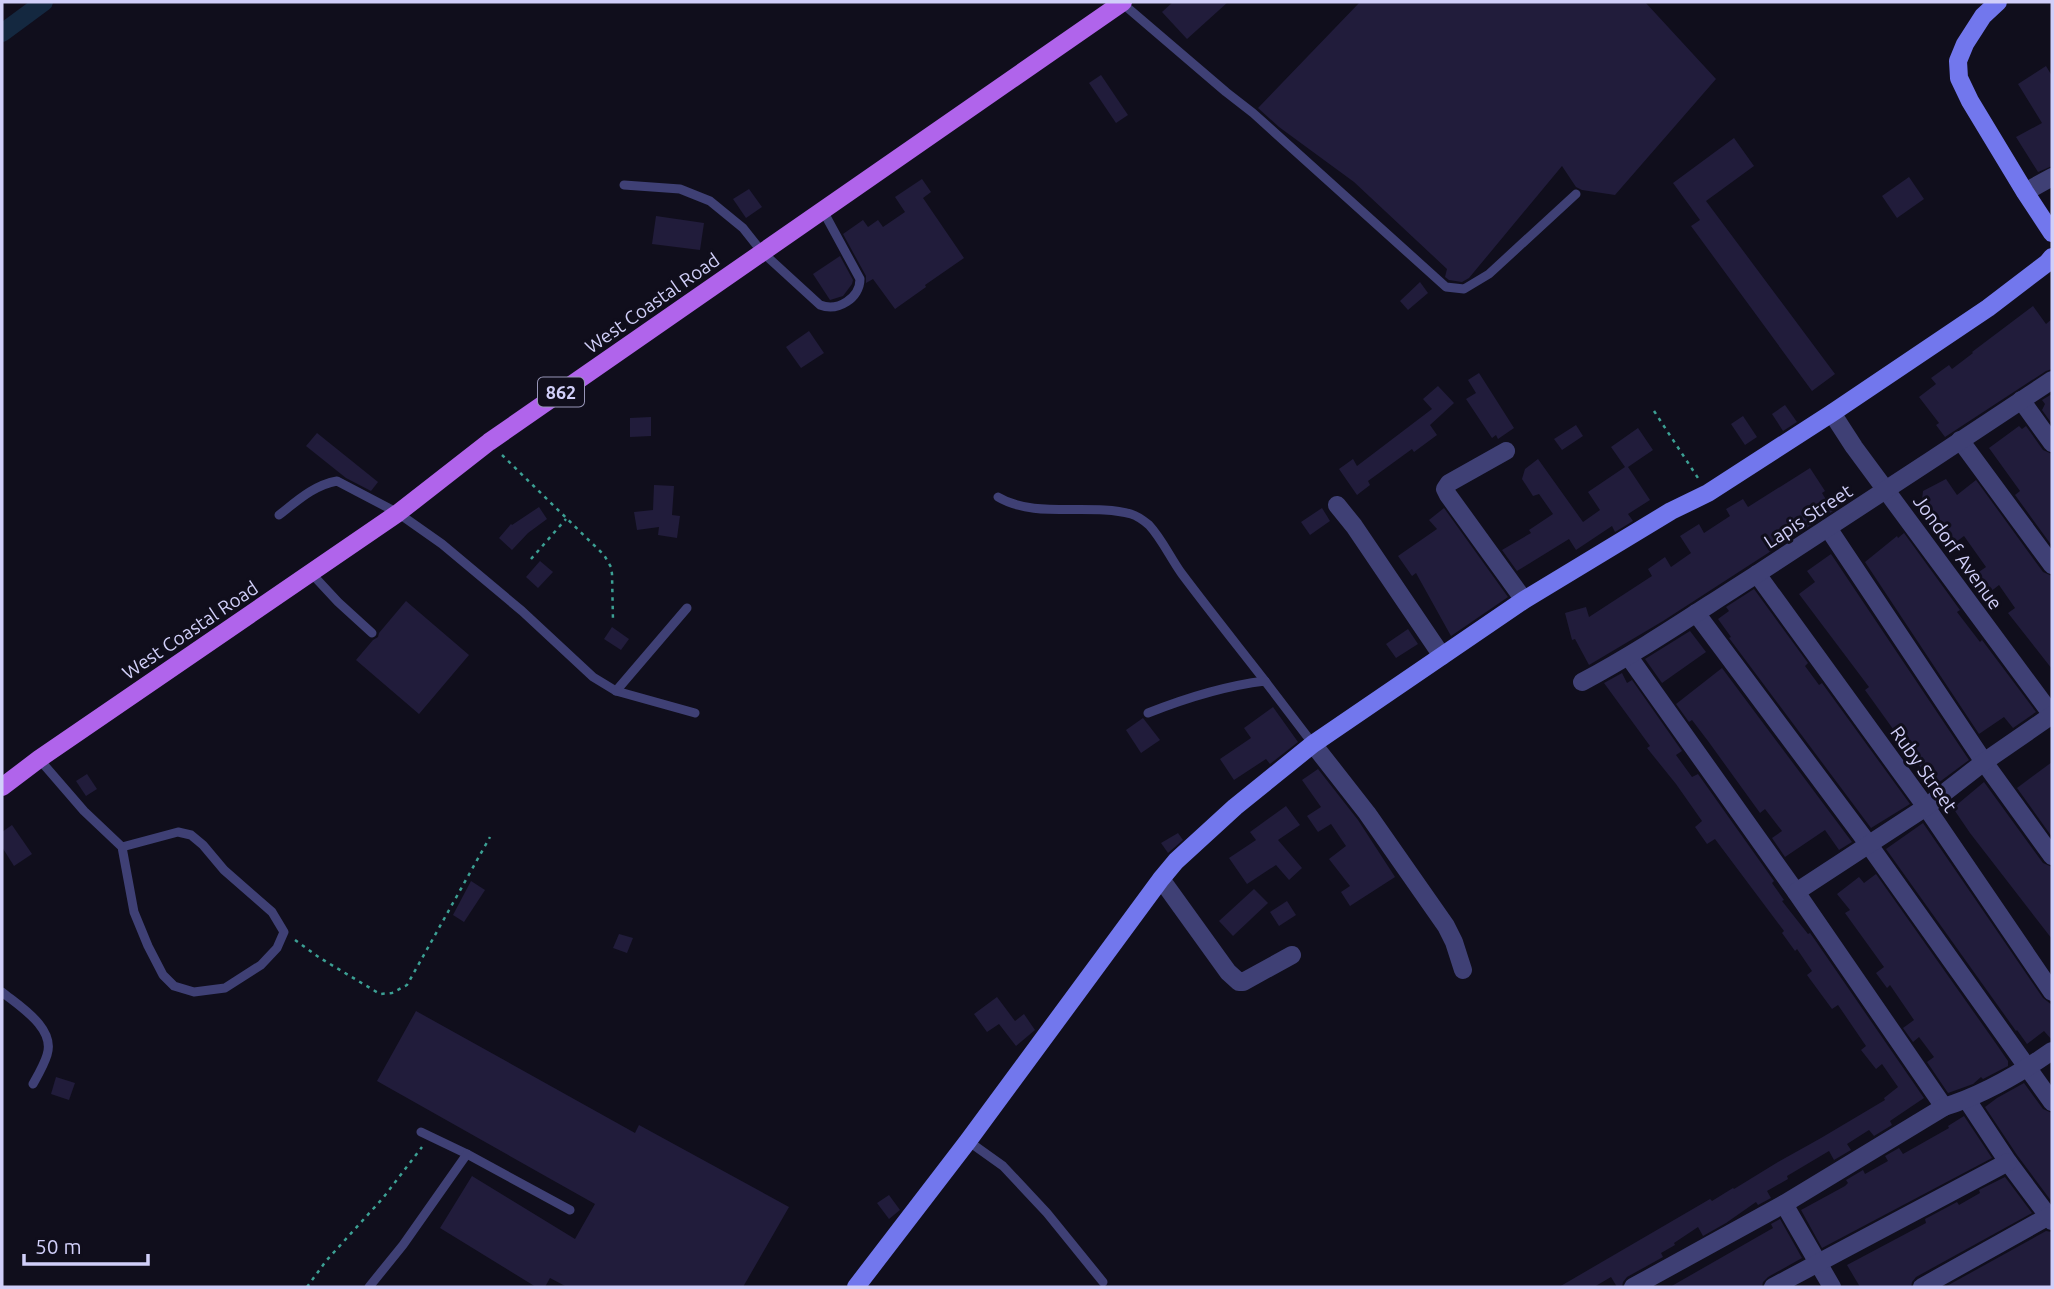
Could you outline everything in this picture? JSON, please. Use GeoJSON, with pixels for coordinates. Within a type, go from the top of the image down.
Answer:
{"type":"FeatureCollection","features":[{"type":"Feature","properties":{"kind":"main road","name":"West Coastal Road"},"geometry":{"type":"LineString","coordinates":[[2,787],[398,513],[489,442],[1122,2]]}},
{"type":"Feature","properties":{"kind":"street"},"geometry":{"type":"LineString","coordinates":[[1998,2],[1983,16],[1965,44],[1958,61],[1959,78],[1970,101],[2052,233]]}},
{"type":"Feature","properties":{"kind":"street"},"geometry":{"type":"LineString","coordinates":[[2025,192],[2052,177]]}},
{"type":"Feature","properties":{"kind":"street"},"geometry":{"type":"LineString","coordinates":[[856,1287],[1161,880],[1177,861],[1235,807],[1313,744],[1524,600],[1671,511],[1707,493],[1832,413],[1988,308],[2052,257]]}},
{"type":"Feature","properties":{"kind":"street","name":"Lapis Street"},"geometry":{"type":"LineString","coordinates":[[1582,682],[1629,657],[1887,491],[2052,380]]}},
{"type":"Feature","properties":{"kind":"street"},"geometry":{"type":"LineString","coordinates":[[2021,400],[2052,443]]}},
{"type":"Feature","properties":{"kind":"street","name":"Jondorf Avenue"},"geometry":{"type":"LineString","coordinates":[[1832,413],[2052,715]]}},
{"type":"Feature","properties":{"kind":"street"},"geometry":{"type":"LineString","coordinates":[[1960,440],[2052,565]]}},
{"type":"Feature","properties":{"kind":"street"},"geometry":{"type":"LineString","coordinates":[[1506,452],[1449,483],[1445,489],[1524,600]]}},
{"type":"Feature","properties":{"kind":"street"},"geometry":{"type":"LineString","coordinates":[[1337,505],[1442,656]]}},
{"type":"Feature","properties":{"kind":"street"},"geometry":{"type":"LineString","coordinates":[[1828,528],[1984,762],[2052,856]]}},
{"type":"Feature","properties":{"kind":"street","name":"Ruby Street"},"geometry":{"type":"LineString","coordinates":[[1757,573],[1926,807],[2052,992]]}},
{"type":"Feature","properties":{"kind":"street"},"geometry":{"type":"LineString","coordinates":[[1696,613],[1869,845],[2052,1102]]}},
{"type":"Feature","properties":{"kind":"street"},"geometry":{"type":"LineString","coordinates":[[1629,657],[1944,1107]]}},
{"type":"Feature","properties":{"kind":"street"},"geometry":{"type":"LineString","coordinates":[[1796,892],[1926,807],[1984,762],[2052,715]]}},
{"type":"Feature","properties":{"kind":"street"},"geometry":{"type":"LineString","coordinates":[[1313,744],[1367,813],[1446,926],[1464,970]]}},
{"type":"Feature","properties":{"kind":"street"},"geometry":{"type":"LineString","coordinates":[[1161,880],[1238,982],[1244,982],[1292,955]]}},
{"type":"Feature","properties":{"kind":"street"},"geometry":{"type":"LineString","coordinates":[[1633,1287],[1784,1203],[1944,1107],[1967,1100],[2027,1068],[2052,1051]]}},
{"type":"Feature","properties":{"kind":"street"},"geometry":{"type":"LineString","coordinates":[[1922,1287],[2050,1219],[2007,1162],[1967,1100]]}},
{"type":"Feature","properties":{"kind":"street"},"geometry":{"type":"LineString","coordinates":[[1773,1287],[2007,1162]]}},
{"type":"Feature","properties":{"kind":"street"},"geometry":{"type":"LineString","coordinates":[[1784,1203],[1832,1287]]}},
{"type":"Feature","properties":{"kind":"lane"},"geometry":{"type":"LineString","coordinates":[[1122,2],[1253,113],[1446,287],[1464,289],[1489,274],[1576,194]]}},
{"type":"Feature","properties":{"kind":"lane"},"geometry":{"type":"LineString","coordinates":[[624,185],[680,189],[710,201],[743,228],[762,251],[820,305],[829,308],[837,307],[856,295],[860,289],[860,279],[822,209]]}},
{"type":"Feature","properties":{"kind":"lane"},"geometry":{"type":"LineString","coordinates":[[279,515],[316,487],[337,481],[398,513],[442,544],[522,611],[593,677],[616,691],[695,713]]}},
{"type":"Feature","properties":{"kind":"lane"},"geometry":{"type":"LineString","coordinates":[[999,498],[1010,504],[1074,511],[1129,513],[1140,518],[1150,526],[1180,571],[1313,744]]}},
{"type":"Feature","properties":{"kind":"lane"},"geometry":{"type":"LineString","coordinates":[[312,573],[338,603],[372,633]]}},
{"type":"Feature","properties":{"kind":"lane"},"geometry":{"type":"LineString","coordinates":[[616,691],[687,608]]}},
{"type":"Feature","properties":{"kind":"lane"},"geometry":{"type":"LineString","coordinates":[[1148,713],[1217,689],[1265,681]]}},
{"type":"Feature","properties":{"kind":"lane"},"geometry":{"type":"LineString","coordinates":[[39,759],[84,811],[122,847],[134,912],[163,975],[174,986],[194,992],[225,988],[261,965],[277,948],[284,932],[272,912],[224,870],[191,835],[178,832],[122,847]]}},
{"type":"Feature","properties":{"kind":"lane"},"geometry":{"type":"LineString","coordinates":[[2,992],[35,1019],[48,1037],[48,1052],[33,1084]]}},
{"type":"Feature","properties":{"kind":"lane"},"geometry":{"type":"LineString","coordinates":[[425,1134],[570,1210]]}},
{"type":"Feature","properties":{"kind":"lane"},"geometry":{"type":"LineString","coordinates":[[968,1140],[1003,1166],[1047,1213],[1103,1282]]}},
{"type":"Feature","properties":{"kind":"lane"},"geometry":{"type":"LineString","coordinates":[[369,1287],[403,1245],[467,1154]]}},
{"type":"Feature","properties":{"kind":"path"},"geometry":{"type":"LineString","coordinates":[[1654,411],[1707,493]]}},
{"type":"Feature","properties":{"kind":"path"},"geometry":{"type":"LineString","coordinates":[[489,442],[604,555],[611,567],[613,621]]}},
{"type":"Feature","properties":{"kind":"path"},"geometry":{"type":"LineString","coordinates":[[531,559],[566,519]]}},
{"type":"Feature","properties":{"kind":"path"},"geometry":{"type":"LineString","coordinates":[[284,932],[320,958],[380,994],[392,993],[407,985],[490,837]]}},
{"type":"Feature","properties":{"kind":"path"},"geometry":{"type":"LineString","coordinates":[[307,1287],[326,1261],[393,1186],[425,1134]]}},
{"type":"Feature","properties":{"kind":"building"},"geometry":{"type":"Polygon","coordinates":[[[1173,2],[1228,2],[1187,39],[1162,12],[1173,2]]]}},
{"type":"Feature","properties":{"kind":"building"},"geometry":{"type":"Polygon","coordinates":[[[1360,2],[1645,2],[1716,79],[1615,195],[1576,187],[1562,166],[1469,278],[1462,282],[1449,280],[1445,277],[1447,269],[1354,182],[1279,127],[1258,108],[1360,2]]]}},
{"type":"Feature","properties":{"kind":"building"},"geometry":{"type":"Polygon","coordinates":[[[2046,66],[2052,76],[2052,166],[2038,172],[2016,137],[2042,123],[2018,84],[2046,66]]]}},
{"type":"Feature","properties":{"kind":"building"},"geometry":{"type":"Polygon","coordinates":[[[1101,75],[1128,115],[1116,123],[1089,83],[1101,75]]]}},
{"type":"Feature","properties":{"kind":"building"},"geometry":{"type":"Polygon","coordinates":[[[1734,138],[1754,166],[1706,201],[1835,374],[1812,391],[1691,226],[1700,220],[1673,183],[1734,138]]]}},
{"type":"Feature","properties":{"kind":"building"},"geometry":{"type":"Polygon","coordinates":[[[1909,177],[1924,199],[1897,218],[1882,196],[1909,177]]]}},
{"type":"Feature","properties":{"kind":"building"},"geometry":{"type":"Polygon","coordinates":[[[922,179],[931,192],[923,198],[964,258],[895,309],[873,279],[866,283],[866,276],[843,234],[863,220],[868,227],[878,220],[883,227],[905,212],[895,197],[922,179]]]}},
{"type":"Feature","properties":{"kind":"building"},"geometry":{"type":"Polygon","coordinates":[[[749,189],[762,207],[746,218],[733,199],[749,189]]]}},
{"type":"Feature","properties":{"kind":"building"},"geometry":{"type":"Polygon","coordinates":[[[656,216],[704,223],[700,250],[652,244],[656,216]]]}},
{"type":"Feature","properties":{"kind":"building"},"geometry":{"type":"Polygon","coordinates":[[[840,256],[853,280],[843,296],[830,300],[813,274],[840,256]]]}},
{"type":"Feature","properties":{"kind":"building"},"geometry":{"type":"Polygon","coordinates":[[[1420,282],[1428,293],[1408,310],[1400,301],[1420,282]]]}},
{"type":"Feature","properties":{"kind":"building"},"geometry":{"type":"Polygon","coordinates":[[[2033,306],[2046,324],[2052,319],[2052,369],[1945,437],[1936,425],[1939,423],[1919,397],[1936,384],[1931,378],[1949,365],[1952,369],[2033,306]]]}},
{"type":"Feature","properties":{"kind":"building"},"geometry":{"type":"Polygon","coordinates":[[[809,331],[824,353],[801,368],[786,347],[809,331]]]}},
{"type":"Feature","properties":{"kind":"building"},"geometry":{"type":"Polygon","coordinates":[[[1479,373],[1514,428],[1498,439],[1496,435],[1492,438],[1466,399],[1476,393],[1468,380],[1479,373]]]}},
{"type":"Feature","properties":{"kind":"building"},"geometry":{"type":"Polygon","coordinates":[[[1438,386],[1454,403],[1430,425],[1437,435],[1414,452],[1412,449],[1368,481],[1370,485],[1357,495],[1339,469],[1353,459],[1357,466],[1432,409],[1423,399],[1438,386]]]}},
{"type":"Feature","properties":{"kind":"building"},"geometry":{"type":"Polygon","coordinates":[[[2052,394],[2052,424],[2042,410],[2045,404],[2042,400],[2052,394]]]}},
{"type":"Feature","properties":{"kind":"building"},"geometry":{"type":"Polygon","coordinates":[[[1785,405],[1797,422],[1783,431],[1772,414],[1785,405]]]}},
{"type":"Feature","properties":{"kind":"building"},"geometry":{"type":"Polygon","coordinates":[[[1743,416],[1757,437],[1745,445],[1731,424],[1743,416]]]}},
{"type":"Feature","properties":{"kind":"building"},"geometry":{"type":"Polygon","coordinates":[[[651,417],[651,436],[630,437],[630,418],[651,417]]]}},
{"type":"Feature","properties":{"kind":"building"},"geometry":{"type":"Polygon","coordinates":[[[1576,425],[1583,436],[1562,450],[1554,439],[1576,425]]]}},
{"type":"Feature","properties":{"kind":"building"},"geometry":{"type":"Polygon","coordinates":[[[2019,426],[2022,429],[2026,426],[2043,450],[2052,454],[2052,546],[2015,495],[2020,491],[1989,448],[2019,426]]]}},
{"type":"Feature","properties":{"kind":"building"},"geometry":{"type":"Polygon","coordinates":[[[1638,428],[1653,450],[1628,467],[1650,500],[1628,514],[1633,521],[1615,532],[1612,526],[1576,550],[1569,539],[1517,571],[1502,550],[1531,533],[1529,530],[1553,514],[1539,494],[1533,496],[1522,479],[1525,469],[1538,459],[1583,522],[1600,510],[1588,492],[1625,467],[1611,447],[1638,428]]]}},
{"type":"Feature","properties":{"kind":"building"},"geometry":{"type":"Polygon","coordinates":[[[317,433],[378,482],[371,491],[346,478],[306,446],[317,433]]]}},
{"type":"Feature","properties":{"kind":"building"},"geometry":{"type":"Polygon","coordinates":[[[1810,468],[1825,491],[1822,493],[1833,511],[1663,621],[1589,665],[1575,639],[1572,640],[1565,613],[1586,607],[1589,617],[1652,576],[1648,569],[1665,557],[1671,567],[1691,553],[1680,536],[1699,524],[1704,533],[1730,516],[1726,509],[1743,499],[1748,507],[1810,468]]]}},
{"type":"Feature","properties":{"kind":"building"},"geometry":{"type":"Polygon","coordinates":[[[1946,479],[1957,495],[1976,480],[2043,572],[2052,576],[2052,669],[2008,613],[2015,608],[1999,585],[1990,592],[1976,574],[1986,567],[1964,536],[1956,542],[1922,500],[1923,491],[1946,479]]]}},
{"type":"Feature","properties":{"kind":"building"},"geometry":{"type":"Polygon","coordinates":[[[654,485],[674,486],[672,515],[680,516],[677,538],[658,535],[659,527],[637,530],[634,512],[653,510],[654,485]]]}},
{"type":"Feature","properties":{"kind":"building"},"geometry":{"type":"Polygon","coordinates":[[[539,507],[547,519],[528,533],[512,550],[499,538],[511,524],[539,507]]]}},
{"type":"Feature","properties":{"kind":"building"},"geometry":{"type":"Polygon","coordinates":[[[1322,508],[1330,521],[1310,535],[1301,522],[1322,508]]]}},
{"type":"Feature","properties":{"kind":"building"},"geometry":{"type":"Polygon","coordinates":[[[1444,508],[1508,597],[1451,636],[1416,573],[1412,576],[1398,556],[1437,529],[1429,520],[1444,508]]]}},
{"type":"Feature","properties":{"kind":"building"},"geometry":{"type":"Polygon","coordinates":[[[1904,533],[1960,610],[1957,612],[1980,642],[1982,640],[2036,712],[2013,728],[2004,717],[1979,734],[1865,562],[1904,533]]]}},
{"type":"Feature","properties":{"kind":"building"},"geometry":{"type":"Polygon","coordinates":[[[1831,554],[1969,760],[1934,786],[1865,690],[1869,687],[1799,594],[1815,582],[1807,571],[1831,554]]]}},
{"type":"Feature","properties":{"kind":"building"},"geometry":{"type":"Polygon","coordinates":[[[540,561],[553,572],[538,588],[526,577],[540,561]]]}},
{"type":"Feature","properties":{"kind":"building"},"geometry":{"type":"Polygon","coordinates":[[[1754,589],[1808,663],[1805,666],[1819,685],[1822,683],[1910,804],[1871,828],[1729,638],[1731,637],[1718,619],[1729,611],[1726,607],[1754,589]]]}},
{"type":"Feature","properties":{"kind":"building"},"geometry":{"type":"Polygon","coordinates":[[[406,601],[469,655],[419,714],[356,660],[406,601]]]}},
{"type":"Feature","properties":{"kind":"building"},"geometry":{"type":"Polygon","coordinates":[[[612,627],[629,639],[621,650],[604,639],[612,627]]]}},
{"type":"Feature","properties":{"kind":"building"},"geometry":{"type":"Polygon","coordinates":[[[1408,629],[1418,644],[1396,658],[1386,644],[1408,629]]]}},
{"type":"Feature","properties":{"kind":"building"},"geometry":{"type":"Polygon","coordinates":[[[1690,631],[1706,652],[1662,683],[1645,659],[1690,631]]]}},
{"type":"Feature","properties":{"kind":"building"},"geometry":{"type":"Polygon","coordinates":[[[1722,668],[1852,842],[1839,850],[1825,830],[1785,857],[1772,838],[1782,831],[1765,809],[1760,813],[1692,720],[1689,722],[1676,704],[1722,668]]]}},
{"type":"Feature","properties":{"kind":"building"},"geometry":{"type":"Polygon","coordinates":[[[1622,673],[1627,683],[1632,680],[1682,751],[1676,755],[1692,777],[1698,774],[1774,881],[1772,883],[1784,900],[1782,901],[1808,934],[1810,933],[1924,1098],[1890,1121],[1892,1125],[1874,1136],[1869,1130],[1847,1144],[1851,1150],[1834,1160],[1829,1151],[1787,1176],[1788,1179],[1767,1191],[1771,1198],[1758,1205],[1756,1202],[1703,1236],[1698,1227],[1661,1253],[1663,1257],[1627,1277],[1622,1287],[1617,1287],[1611,1277],[1594,1287],[1559,1287],[1821,1138],[1885,1100],[1884,1098],[1898,1087],[1882,1064],[1876,1069],[1861,1050],[1866,1046],[1838,1005],[1832,1009],[1807,975],[1812,971],[1797,949],[1795,951],[1782,933],[1784,931],[1715,839],[1707,844],[1695,827],[1702,821],[1647,748],[1650,746],[1604,683],[1622,673]]]}},
{"type":"Feature","properties":{"kind":"building"},"geometry":{"type":"Polygon","coordinates":[[[1273,707],[1298,742],[1270,764],[1266,759],[1234,780],[1220,759],[1251,738],[1244,728],[1273,707]]]}},
{"type":"Feature","properties":{"kind":"building"},"geometry":{"type":"Polygon","coordinates":[[[1143,718],[1160,740],[1141,753],[1126,730],[1143,718]]]}},
{"type":"Feature","properties":{"kind":"building"},"geometry":{"type":"Polygon","coordinates":[[[2052,762],[2052,837],[2017,788],[2052,762]]]}},
{"type":"Feature","properties":{"kind":"building"},"geometry":{"type":"Polygon","coordinates":[[[1318,769],[1358,820],[1395,877],[1350,906],[1341,892],[1350,886],[1329,859],[1346,846],[1331,824],[1318,832],[1307,816],[1321,807],[1302,780],[1318,769]]]}},
{"type":"Feature","properties":{"kind":"building"},"geometry":{"type":"Polygon","coordinates":[[[87,774],[97,789],[86,796],[76,781],[87,774]]]}},
{"type":"Feature","properties":{"kind":"building"},"geometry":{"type":"Polygon","coordinates":[[[1984,782],[2043,863],[2052,867],[2052,939],[1953,808],[1984,782]]]}},
{"type":"Feature","properties":{"kind":"building"},"geometry":{"type":"Polygon","coordinates":[[[1286,806],[1300,825],[1278,840],[1302,868],[1289,880],[1276,865],[1247,884],[1229,858],[1256,840],[1250,832],[1286,806]]]}},
{"type":"Feature","properties":{"kind":"building"},"geometry":{"type":"Polygon","coordinates":[[[1923,823],[2043,998],[2052,1005],[2052,1040],[2044,1031],[2027,1044],[1886,849],[1923,823]]]}},
{"type":"Feature","properties":{"kind":"building"},"geometry":{"type":"Polygon","coordinates":[[[12,825],[32,854],[14,866],[2,847],[2,832],[12,825]]]}},
{"type":"Feature","properties":{"kind":"building"},"geometry":{"type":"Polygon","coordinates":[[[1178,833],[1183,840],[1168,853],[1161,843],[1178,833]]]}},
{"type":"Feature","properties":{"kind":"building"},"geometry":{"type":"Polygon","coordinates":[[[1876,874],[2008,1061],[2008,1066],[1948,1093],[1927,1062],[1934,1057],[1919,1037],[1913,1042],[1903,1028],[1914,1020],[1890,985],[1887,988],[1876,973],[1884,967],[1845,913],[1850,910],[1837,894],[1859,877],[1864,883],[1876,874]]]}},
{"type":"Feature","properties":{"kind":"building"},"geometry":{"type":"Polygon","coordinates":[[[471,881],[485,890],[464,922],[453,915],[471,881]]]}},
{"type":"Feature","properties":{"kind":"building"},"geometry":{"type":"Polygon","coordinates":[[[1254,889],[1268,903],[1233,936],[1219,921],[1254,889]]]}},
{"type":"Feature","properties":{"kind":"building"},"geometry":{"type":"Polygon","coordinates":[[[1287,901],[1296,915],[1279,926],[1270,912],[1287,901]]]}},
{"type":"Feature","properties":{"kind":"building"},"geometry":{"type":"Polygon","coordinates":[[[619,934],[633,938],[627,953],[613,948],[619,934]]]}},
{"type":"Feature","properties":{"kind":"building"},"geometry":{"type":"Polygon","coordinates":[[[997,997],[1015,1021],[1024,1014],[1035,1030],[1016,1046],[999,1024],[987,1032],[974,1014],[997,997]]]}},
{"type":"Feature","properties":{"kind":"building"},"geometry":{"type":"Polygon","coordinates":[[[416,1011],[635,1133],[639,1125],[789,1207],[743,1287],[567,1287],[550,1278],[545,1287],[536,1287],[440,1228],[472,1176],[575,1239],[595,1204],[377,1081],[416,1011]]]}},
{"type":"Feature","properties":{"kind":"building"},"geometry":{"type":"Polygon","coordinates":[[[56,1077],[75,1083],[69,1100],[51,1094],[56,1077]]]}},
{"type":"Feature","properties":{"kind":"building"},"geometry":{"type":"Polygon","coordinates":[[[2024,1083],[2043,1109],[2052,1113],[2052,1202],[1985,1107],[2024,1083]]]}},
{"type":"Feature","properties":{"kind":"building"},"geometry":{"type":"Polygon","coordinates":[[[1964,1116],[1992,1158],[1822,1248],[1801,1210],[1845,1186],[1848,1183],[1846,1180],[1863,1170],[1865,1174],[1888,1161],[1885,1156],[1899,1148],[1903,1154],[1949,1128],[1948,1126],[1964,1116]]]}},
{"type":"Feature","properties":{"kind":"building"},"geometry":{"type":"Polygon","coordinates":[[[2005,1177],[2032,1213],[1916,1277],[1911,1287],[1860,1287],[1847,1265],[1926,1223],[1925,1219],[1957,1202],[1959,1205],[1980,1193],[1979,1190],[2005,1177]]]}},
{"type":"Feature","properties":{"kind":"building"},"geometry":{"type":"Polygon","coordinates":[[[889,1195],[900,1210],[889,1219],[877,1203],[889,1195]]]}},
{"type":"Feature","properties":{"kind":"building"},"geometry":{"type":"Polygon","coordinates":[[[1780,1219],[1802,1258],[1768,1277],[1762,1287],[1670,1287],[1773,1228],[1771,1224],[1780,1219]]]}},
{"type":"Feature","properties":{"kind":"building"},"geometry":{"type":"Polygon","coordinates":[[[2046,1231],[2052,1232],[2052,1287],[1945,1287],[2046,1231]]]}},
{"type":"Feature","properties":{"kind":"waterway"},"geometry":{"type":"LineString","coordinates":[[2,33],[44,2]]}}]}
